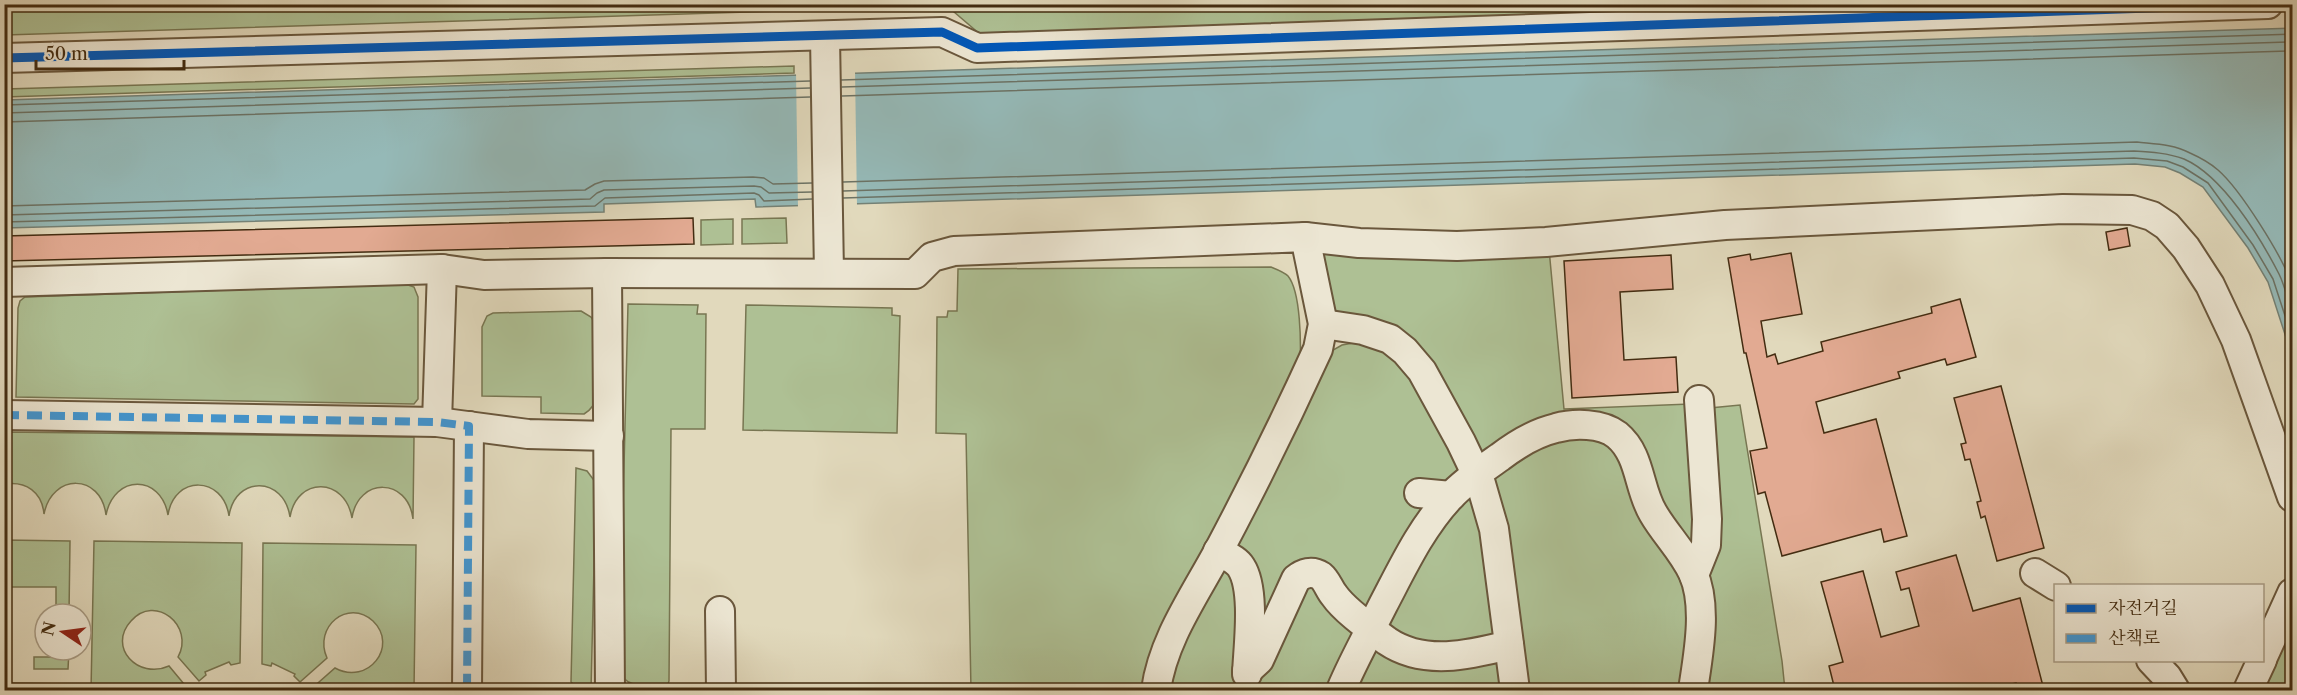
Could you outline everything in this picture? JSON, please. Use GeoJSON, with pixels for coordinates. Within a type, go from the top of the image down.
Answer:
{"type":"FeatureCollection","features":[{"type":"Feature","properties":{"kind":"street"},"geometry":{"type":"LineString","coordinates":[[4,58],[825,50],[942,32],[977,48],[2268,4]]}},
{"type":"Feature","properties":{"kind":"street"},"geometry":{"type":"LineString","coordinates":[[825,50],[829,273]]}},
{"type":"Feature","properties":{"kind":"street"},"geometry":{"type":"LineString","coordinates":[[4,282],[442,269],[484,275],[915,274],[932,257],[954,251],[1305,237],[1359,243],[1457,246],[1546,242],[1725,225],[2063,209],[2132,210],[2152,216],[2167,226],[2186,248],[2210,285],[2236,340],[2292,496]]}},
{"type":"Feature","properties":{"kind":"street"},"geometry":{"type":"LineString","coordinates":[[1156,690],[1170,641],[1218,551],[1318,349],[1323,324],[1305,237]]}},
{"type":"Feature","properties":{"kind":"street"},"geometry":{"type":"LineString","coordinates":[[437,422],[442,269]]}},
{"type":"Feature","properties":{"kind":"street"},"geometry":{"type":"LineString","coordinates":[[607,273],[610,690]]}},
{"type":"Feature","properties":{"kind":"street"},"geometry":{"type":"LineString","coordinates":[[1323,324],[1363,330],[1390,339],[1406,351],[1422,371],[1476,474],[1494,529],[1515,690]]}},
{"type":"Feature","properties":{"kind":"street"},"geometry":{"type":"LineString","coordinates":[[1694,575],[1706,545],[1707,519],[1699,400]]}},
{"type":"Feature","properties":{"kind":"street"},"geometry":{"type":"LineString","coordinates":[[4,415],[437,422],[528,434],[609,436]]}},
{"type":"Feature","properties":{"kind":"street"},"geometry":{"type":"LineString","coordinates":[[1341,690],[1421,534],[1451,496],[1514,446],[1542,431],[1566,425],[1606,429],[1618,436],[1629,448],[1638,467],[1652,512],[1681,552],[1694,575],[1699,601],[1700,641],[1693,690]]}},
{"type":"Feature","properties":{"kind":"street"},"geometry":{"type":"LineString","coordinates":[[467,690],[469,426]]}},
{"type":"Feature","properties":{"kind":"street"},"geometry":{"type":"LineString","coordinates":[[1419,493],[1451,496]]}},
{"type":"Feature","properties":{"kind":"street"},"geometry":{"type":"LineString","coordinates":[[1218,551],[1235,561],[1242,568],[1246,579],[1249,597],[1248,681]]}},
{"type":"Feature","properties":{"kind":"street"},"geometry":{"type":"LineString","coordinates":[[1248,681],[1296,579],[1303,573],[1320,576],[1334,596],[1371,628],[1396,646],[1413,653],[1461,656],[1509,645]]}},
{"type":"Feature","properties":{"kind":"street"},"geometry":{"type":"LineString","coordinates":[[2264,656],[2292,593]]}},
{"type":"Feature","properties":{"kind":"street"},"geometry":{"type":"LineString","coordinates":[[720,611],[721,690]]}},
{"type":"Feature","properties":{"kind":"street"},"geometry":{"type":"LineString","coordinates":[[2153,662],[2175,690]]}},
{"type":"Feature","properties":{"kind":"street"},"geometry":{"type":"LineString","coordinates":[[2248,690],[2261,662]]}},
{"type":"Feature","properties":{"kind":"green space"},"geometry":{"type":"Polygon","coordinates":[[[4,5],[812,5],[782,6],[782,11],[5,35],[4,5]]]}},
{"type":"Feature","properties":{"kind":"green space"},"geometry":{"type":"Polygon","coordinates":[[[871,5],[2003,5],[981,35],[947,6],[871,8],[871,5]]]}},
{"type":"Feature","properties":{"kind":"green space"},"geometry":{"type":"Polygon","coordinates":[[[794,66],[794,73],[4,97],[5,89],[794,66]]]}},
{"type":"Feature","properties":{"kind":"green space"},"geometry":{"type":"Polygon","coordinates":[[[786,218],[787,243],[742,244],[742,219],[786,218]]]}},
{"type":"Feature","properties":{"kind":"green space"},"geometry":{"type":"Polygon","coordinates":[[[733,219],[733,244],[701,245],[701,220],[733,219]]]}},
{"type":"Feature","properties":{"kind":"green space"},"geometry":{"type":"Polygon","coordinates":[[[1326,249],[1549,249],[1564,409],[1690,404],[1701,536],[1687,547],[1609,425],[1482,461],[1427,369],[1333,312],[1322,259],[1326,249]]]}},
{"type":"Feature","properties":{"kind":"green space"},"geometry":{"type":"Polygon","coordinates":[[[1271,267],[1288,276],[1296,294],[1300,365],[1150,690],[971,690],[966,434],[936,433],[937,317],[947,317],[948,311],[957,311],[958,269],[1271,267]]]}},
{"type":"Feature","properties":{"kind":"green space"},"geometry":{"type":"Polygon","coordinates":[[[405,284],[414,287],[418,297],[418,399],[414,404],[16,397],[18,308],[20,301],[25,297],[405,284]]]}},
{"type":"Feature","properties":{"kind":"green space"},"geometry":{"type":"Polygon","coordinates":[[[628,304],[698,305],[697,314],[706,314],[705,429],[671,429],[669,681],[668,684],[663,685],[636,685],[626,680],[619,670],[628,304]]]}},
{"type":"Feature","properties":{"kind":"green space"},"geometry":{"type":"Polygon","coordinates":[[[746,305],[892,308],[892,315],[900,316],[897,433],[743,430],[746,305]]]}},
{"type":"Feature","properties":{"kind":"green space"},"geometry":{"type":"Polygon","coordinates":[[[581,311],[591,317],[595,324],[596,396],[589,410],[584,414],[541,413],[541,397],[482,396],[482,327],[487,316],[493,313],[581,311]]]}},
{"type":"Feature","properties":{"kind":"green space"},"geometry":{"type":"Polygon","coordinates":[[[1364,341],[1402,359],[1466,472],[1455,484],[1411,483],[1407,501],[1438,502],[1372,617],[1313,569],[1260,647],[1232,552],[1326,354],[1342,345],[1364,341]]]}},
{"type":"Feature","properties":{"kind":"green space"},"geometry":{"type":"Polygon","coordinates":[[[1740,405],[1785,690],[1698,690],[1710,408],[1740,405]]]}},
{"type":"Feature","properties":{"kind":"green space"},"geometry":{"type":"Polygon","coordinates":[[[5,432],[414,437],[413,519],[409,505],[402,495],[393,489],[383,487],[373,489],[363,495],[356,505],[352,518],[348,505],[331,489],[311,488],[302,494],[294,504],[290,517],[286,504],[279,494],[270,488],[260,486],[249,487],[240,493],[233,503],[229,516],[225,503],[218,493],[209,487],[198,485],[188,487],[172,502],[168,515],[164,502],[156,492],[147,486],[137,484],[127,486],[118,492],[106,515],[102,501],[95,491],[86,485],[76,483],[66,485],[56,491],[44,514],[40,500],[32,490],[20,484],[5,484],[5,432]]]}},
{"type":"Feature","properties":{"kind":"green space"},"geometry":{"type":"Polygon","coordinates":[[[1545,435],[1614,440],[1689,577],[1689,690],[1520,690],[1489,492],[1494,469],[1545,435]]]}},
{"type":"Feature","properties":{"kind":"green space"},"geometry":{"type":"Polygon","coordinates":[[[576,468],[587,471],[596,483],[591,690],[579,690],[571,682],[576,468]]]}},
{"type":"Feature","properties":{"kind":"green space"},"geometry":{"type":"Polygon","coordinates":[[[1472,486],[1503,642],[1426,651],[1381,622],[1426,535],[1472,486]]]}},
{"type":"Feature","properties":{"kind":"green space"},"geometry":{"type":"Polygon","coordinates":[[[5,540],[70,541],[69,602],[56,602],[56,587],[5,587],[5,540]]]}},
{"type":"Feature","properties":{"kind":"green space"},"geometry":{"type":"Polygon","coordinates":[[[94,541],[242,543],[240,663],[231,665],[229,662],[205,672],[206,675],[199,681],[178,657],[182,645],[181,634],[170,617],[151,610],[141,613],[124,631],[122,641],[129,658],[137,665],[147,669],[169,666],[189,690],[91,690],[94,541]]]}},
{"type":"Feature","properties":{"kind":"green space"},"geometry":{"type":"Polygon","coordinates":[[[263,543],[416,545],[414,690],[310,690],[335,668],[347,672],[359,672],[376,661],[383,641],[380,631],[373,621],[363,615],[353,613],[344,614],[335,619],[325,636],[324,647],[327,658],[300,682],[294,676],[295,674],[272,663],[271,666],[262,664],[263,543]]]}},
{"type":"Feature","properties":{"kind":"green space"},"geometry":{"type":"Polygon","coordinates":[[[1216,566],[1238,572],[1243,690],[1162,690],[1216,566]]]}},
{"type":"Feature","properties":{"kind":"green space"},"geometry":{"type":"Polygon","coordinates":[[[1305,577],[1362,626],[1336,690],[1253,690],[1251,678],[1305,577]]]}},
{"type":"Feature","properties":{"kind":"green space"},"geometry":{"type":"Polygon","coordinates":[[[2292,608],[2292,690],[2254,690],[2292,608]]]}},
{"type":"Feature","properties":{"kind":"green space"},"geometry":{"type":"Polygon","coordinates":[[[1374,638],[1505,652],[1510,690],[1346,690],[1374,638]]]}},
{"type":"Feature","properties":{"kind":"green space"},"geometry":{"type":"Polygon","coordinates":[[[34,662],[68,662],[68,669],[34,669],[34,662]]]}},
{"type":"Feature","properties":{"kind":"green space"},"geometry":{"type":"Polygon","coordinates":[[[5,683],[68,684],[68,690],[5,690],[5,683]]]}},
{"type":"Feature","properties":{"kind":"water"},"geometry":{"type":"Polygon","coordinates":[[[2292,28],[2292,356],[2268,282],[2248,248],[2203,187],[2165,167],[2135,164],[756,207],[755,199],[604,204],[604,212],[5,228],[4,100],[2292,28]]]}},
{"type":"Feature","properties":{"kind":"pier"},"geometry":{"type":"Polygon","coordinates":[[[855,70],[857,207],[798,209],[796,72],[855,70]]]}},
{"type":"Feature","properties":{"kind":"building"},"geometry":{"type":"Polygon","coordinates":[[[693,218],[694,244],[4,261],[4,236],[693,218]]]}},
{"type":"Feature","properties":{"kind":"building"},"geometry":{"type":"Polygon","coordinates":[[[2127,228],[2130,246],[2109,250],[2106,232],[2127,228]]]}},
{"type":"Feature","properties":{"kind":"building"},"geometry":{"type":"Polygon","coordinates":[[[1791,253],[1802,314],[1761,321],[1767,357],[1775,354],[1778,364],[1823,351],[1821,342],[1932,313],[1931,307],[1960,299],[1976,357],[1947,365],[1945,359],[1898,372],[1900,378],[1816,402],[1824,433],[1876,419],[1907,536],[1884,542],[1881,529],[1782,556],[1765,492],[1758,494],[1750,451],[1767,448],[1746,353],[1744,353],[1728,258],[1750,254],[1751,260],[1791,253]]]}},
{"type":"Feature","properties":{"kind":"building"},"geometry":{"type":"Polygon","coordinates":[[[1671,255],[1673,289],[1620,292],[1624,360],[1676,357],[1678,392],[1572,398],[1564,261],[1671,255]]]}},
{"type":"Feature","properties":{"kind":"building"},"geometry":{"type":"Polygon","coordinates":[[[2001,386],[2044,548],[1997,561],[1985,516],[1981,518],[1977,502],[1981,501],[1970,459],[1965,460],[1961,444],[1966,443],[1954,398],[2001,386]]]}},
{"type":"Feature","properties":{"kind":"building"},"geometry":{"type":"Polygon","coordinates":[[[1956,555],[1973,611],[2020,598],[2044,690],[2017,690],[2016,683],[1987,690],[1835,690],[1829,666],[1843,662],[1821,582],[1863,571],[1881,637],[1919,626],[1909,588],[1901,590],[1896,572],[1956,555]]]}},
{"type":"Feature","properties":{"kind":"marked path"},"geometry":{"type":"LineString","coordinates":[[4,415],[437,422],[469,426],[467,690]]}},
{"type":"Feature","properties":{"kind":"cycle path"},"geometry":{"type":"LineString","coordinates":[[4,58],[942,32],[977,48],[2268,4]]}}]}
